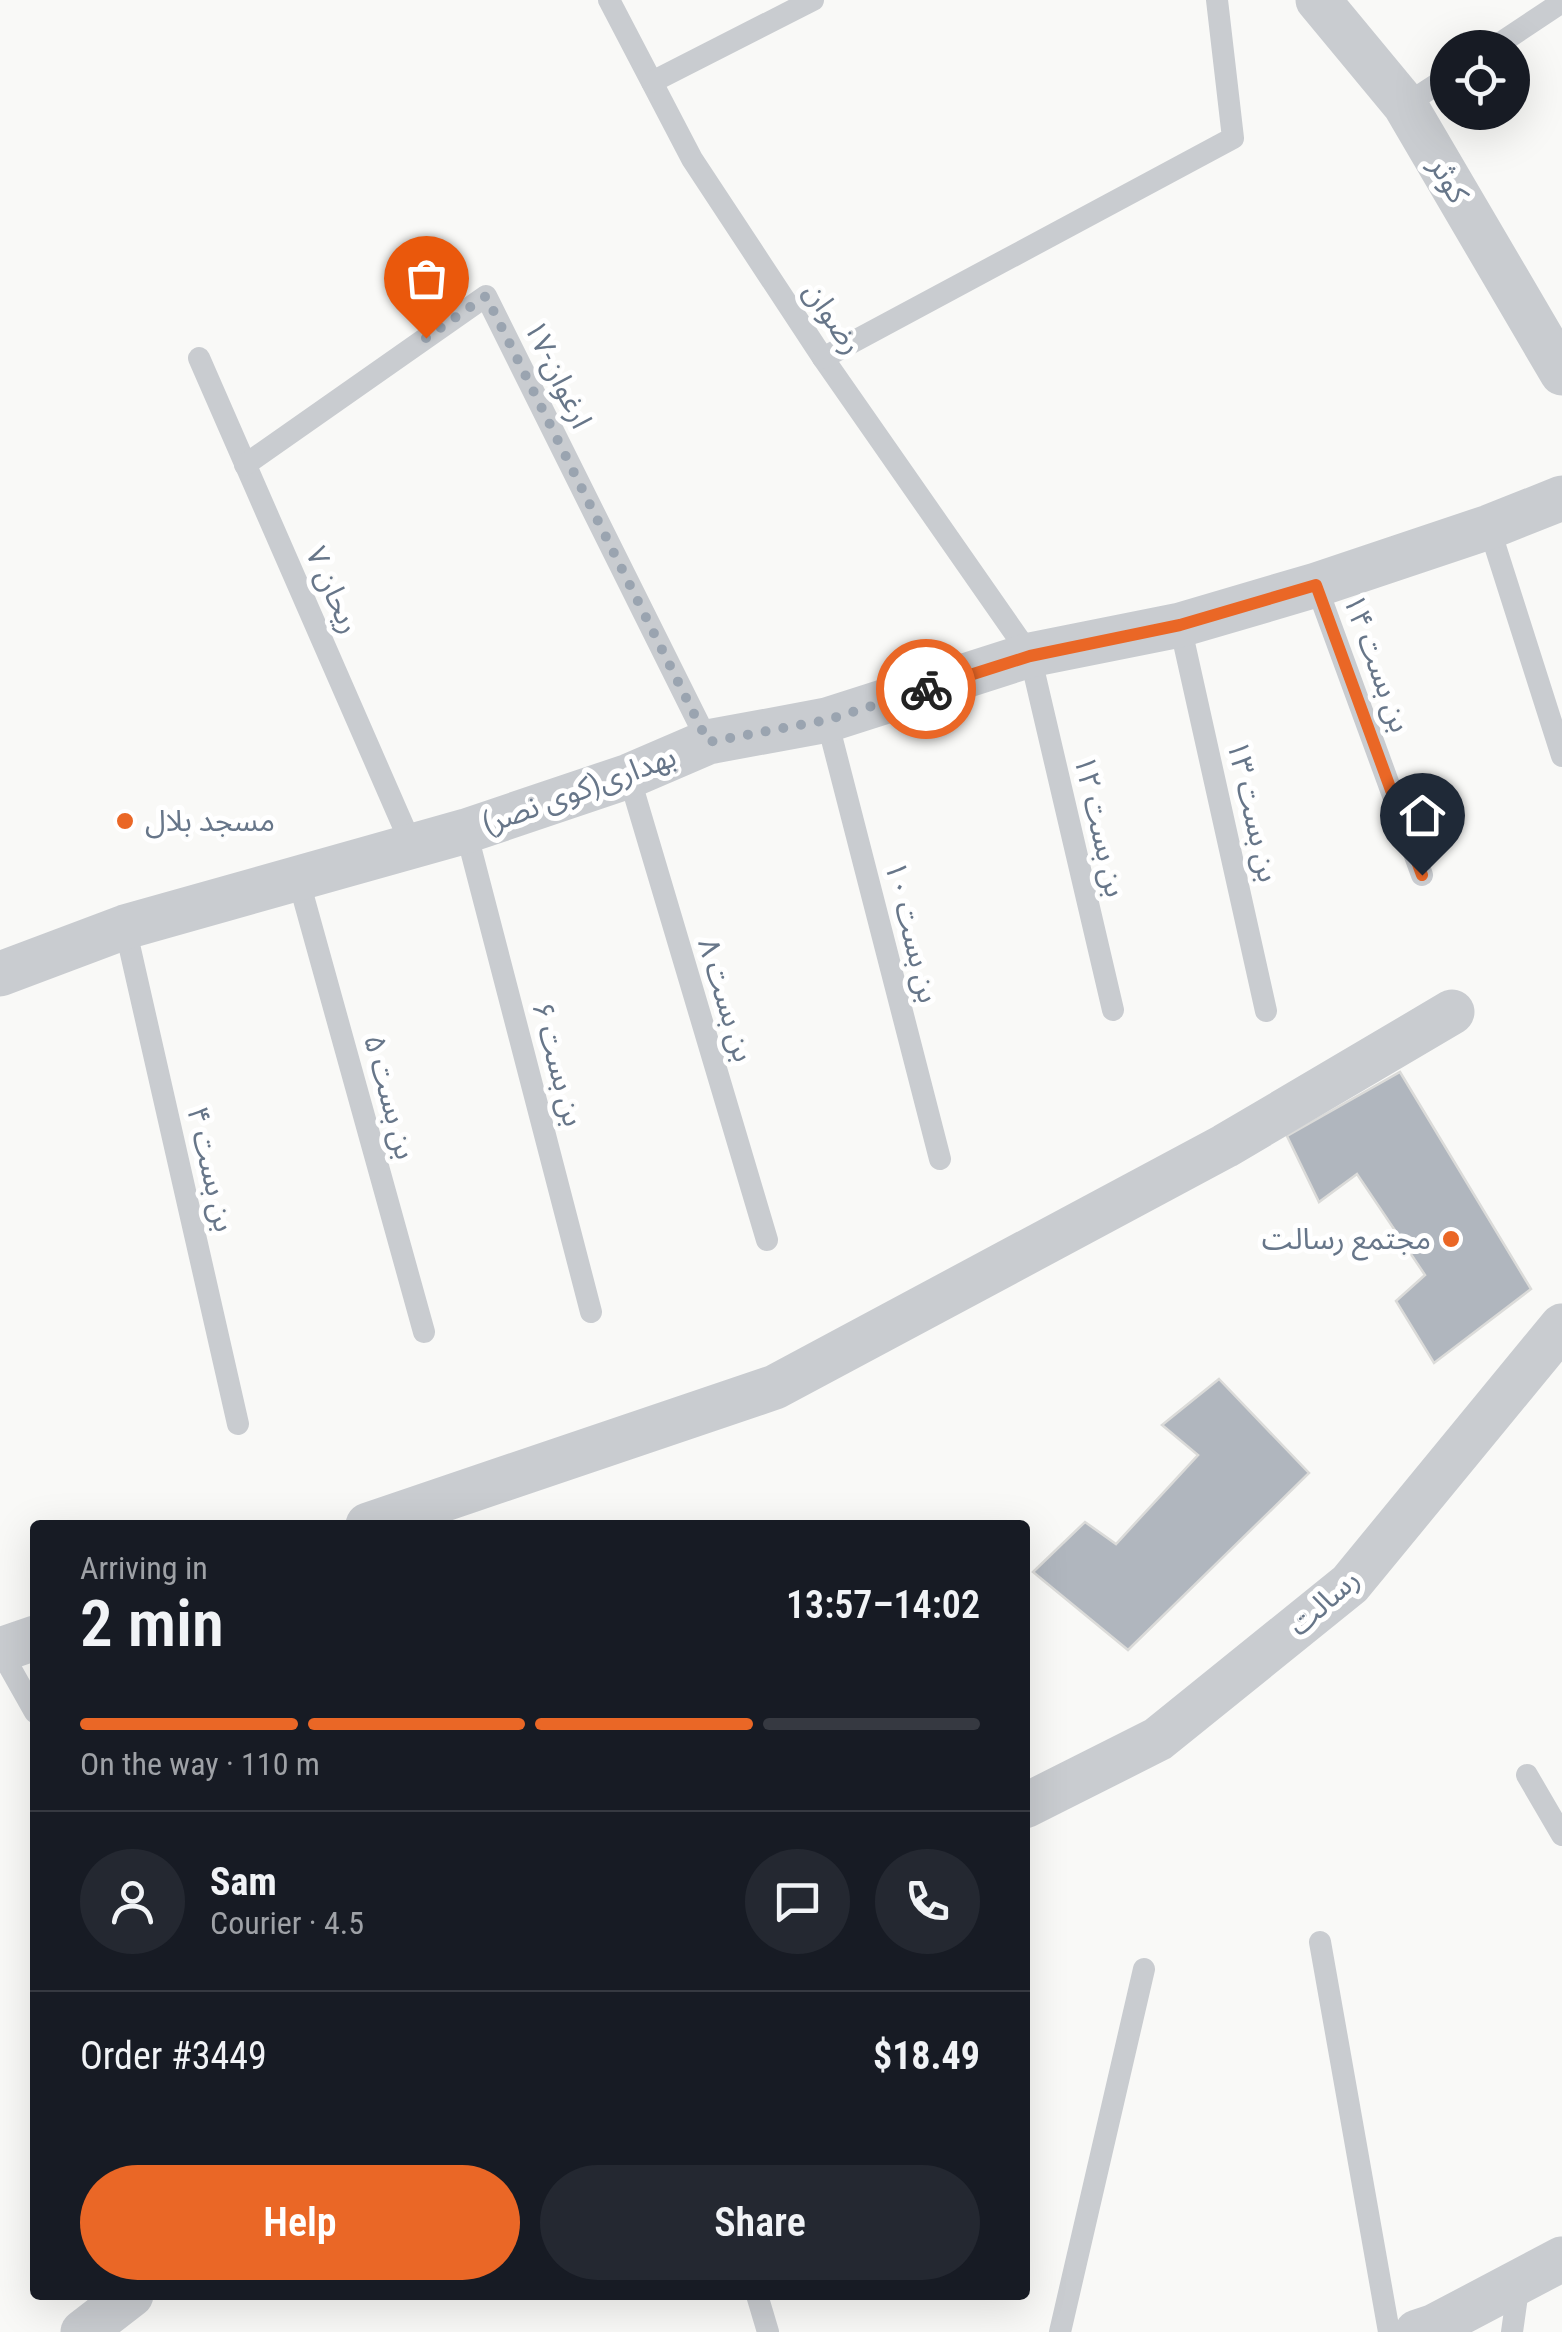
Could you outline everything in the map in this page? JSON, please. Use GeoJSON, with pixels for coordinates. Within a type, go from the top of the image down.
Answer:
{"type":"FeatureCollection","features":[{"type":"Feature","properties":{"kind":"street","name":"کوثر"},"geometry":{"type":"LineString","coordinates":[[1318,0],[1405,105],[1562,373]]}},
{"type":"Feature","properties":{"kind":"street","name":"بهداری(کوی نصر)"},"geometry":{"type":"LineString","coordinates":[[0,974],[125,927],[466,831],[629,776],[708,742],[827,720],[1030,656],[1180,625],[1488,528],[1562,498]]}},
{"type":"Feature","properties":{"kind":"street"},"geometry":{"type":"LineString","coordinates":[[383,1520],[775,1387],[1225,1146],[1452,1012]]}},
{"type":"Feature","properties":{"kind":"street","name":"رسالت"},"geometry":{"type":"LineString","coordinates":[[1030,1803],[1158,1739],[1350,1584],[1562,1326]]}},
{"type":"Feature","properties":{"kind":"street"},"geometry":{"type":"LineString","coordinates":[[0,1650],[30,1640]]}},
{"type":"Feature","properties":{"kind":"street"},"geometry":{"type":"LineString","coordinates":[[1417,2332],[1562,2259]]}},
{"type":"Feature","properties":{"kind":"street"},"geometry":{"type":"LineString","coordinates":[[83,2332],[125,2300]]}},
{"type":"Feature","properties":{"kind":"lane","name":"رضوان"},"geometry":{"type":"LineString","coordinates":[[609,0],[692,159],[823,358],[1030,656]]}},
{"type":"Feature","properties":{"kind":"lane"},"geometry":{"type":"LineString","coordinates":[[652,82],[812,0]]}},
{"type":"Feature","properties":{"kind":"lane"},"geometry":{"type":"LineString","coordinates":[[823,358],[1234,138],[1216,0]]}},
{"type":"Feature","properties":{"kind":"lane"},"geometry":{"type":"LineString","coordinates":[[1520,30],[1562,2]]}},
{"type":"Feature","properties":{"kind":"lane"},"geometry":{"type":"LineString","coordinates":[[1405,105],[1430,89]]}},
{"type":"Feature","properties":{"kind":"lane","name":"ارغوان-۱۷"},"geometry":{"type":"LineString","coordinates":[[245,466],[486,296],[708,742]]}},
{"type":"Feature","properties":{"kind":"lane","name":"ریحان ۷"},"geometry":{"type":"LineString","coordinates":[[199,358],[412,846]]}},
{"type":"Feature","properties":{"kind":"lane"},"geometry":{"type":"LineString","coordinates":[[1488,528],[1562,756]]}},
{"type":"Feature","properties":{"kind":"lane","name":"بن بست ۱۴"},"geometry":{"type":"LineString","coordinates":[[1316,585],[1422,875]]}},
{"type":"Feature","properties":{"kind":"lane","name":"بن بست ۱۳"},"geometry":{"type":"LineString","coordinates":[[1180,625],[1266,1011]]}},
{"type":"Feature","properties":{"kind":"lane","name":"بن بست ۱۲"},"geometry":{"type":"LineString","coordinates":[[1030,656],[1113,1010]]}},
{"type":"Feature","properties":{"kind":"lane","name":"بن بست ۱۰"},"geometry":{"type":"LineString","coordinates":[[827,720],[940,1159]]}},
{"type":"Feature","properties":{"kind":"lane","name":"بن بست ۸"},"geometry":{"type":"LineString","coordinates":[[629,776],[766,1240]]}},
{"type":"Feature","properties":{"kind":"lane","name":"بن بست ۶"},"geometry":{"type":"LineString","coordinates":[[466,831],[592,1312]]}},
{"type":"Feature","properties":{"kind":"lane","name":"بن بست ۵"},"geometry":{"type":"LineString","coordinates":[[298,878],[424,1332]]}},
{"type":"Feature","properties":{"kind":"lane","name":"بن بست ۴"},"geometry":{"type":"LineString","coordinates":[[125,927],[238,1424]]}},
{"type":"Feature","properties":{"kind":"lane"},"geometry":{"type":"LineString","coordinates":[[0,1650],[30,1703]]}},
{"type":"Feature","properties":{"kind":"lane"},"geometry":{"type":"LineString","coordinates":[[1527,1775],[1562,1835]]}},
{"type":"Feature","properties":{"kind":"lane"},"geometry":{"type":"LineString","coordinates":[[1320,1942],[1390,2332]]}},
{"type":"Feature","properties":{"kind":"lane"},"geometry":{"type":"LineString","coordinates":[[1060,2332],[1144,1968]]}},
{"type":"Feature","properties":{"kind":"lane"},"geometry":{"type":"LineString","coordinates":[[1512,2332],[1519,2282]]}},
{"type":"Feature","properties":{"kind":"lane"},"geometry":{"type":"LineString","coordinates":[[758,2300],[768,2332]]}},
{"type":"Feature","properties":{"kind":"building","name":"مجتمع رسالت"},"geometry":{"type":"Polygon","coordinates":[[[1400,1072],[1531,1289],[1434,1363],[1396,1301],[1425,1275],[1357,1174],[1319,1202],[1287,1136],[1400,1072]]]}},
{"type":"Feature","properties":{"kind":"building"},"geometry":{"type":"Polygon","coordinates":[[[1219,1379],[1309,1473],[1128,1650],[1033,1572],[1085,1522],[1116,1544],[1198,1455],[1162,1425],[1219,1379]]]}},
{"type":"Feature","properties":{"kind":"way so far"},"geometry":{"type":"LineString","coordinates":[[426,338],[486,296],[708,742],[827,720],[926,689]]}},
{"type":"Feature","properties":{"kind":"place","name":"مسجد بلال"},"geometry":{"type":"Point","coordinates":[125,821]}},
{"type":"Feature","properties":{"kind":"place","name":"مجتمع رسالت"},"geometry":{"type":"Point","coordinates":[1451,1239]}},
{"type":"Feature","properties":{"kind":"route"},"geometry":{"type":"LineString","coordinates":[[926,689],[1030,656],[1180,625],[1316,585],[1422,875]]}}]}
